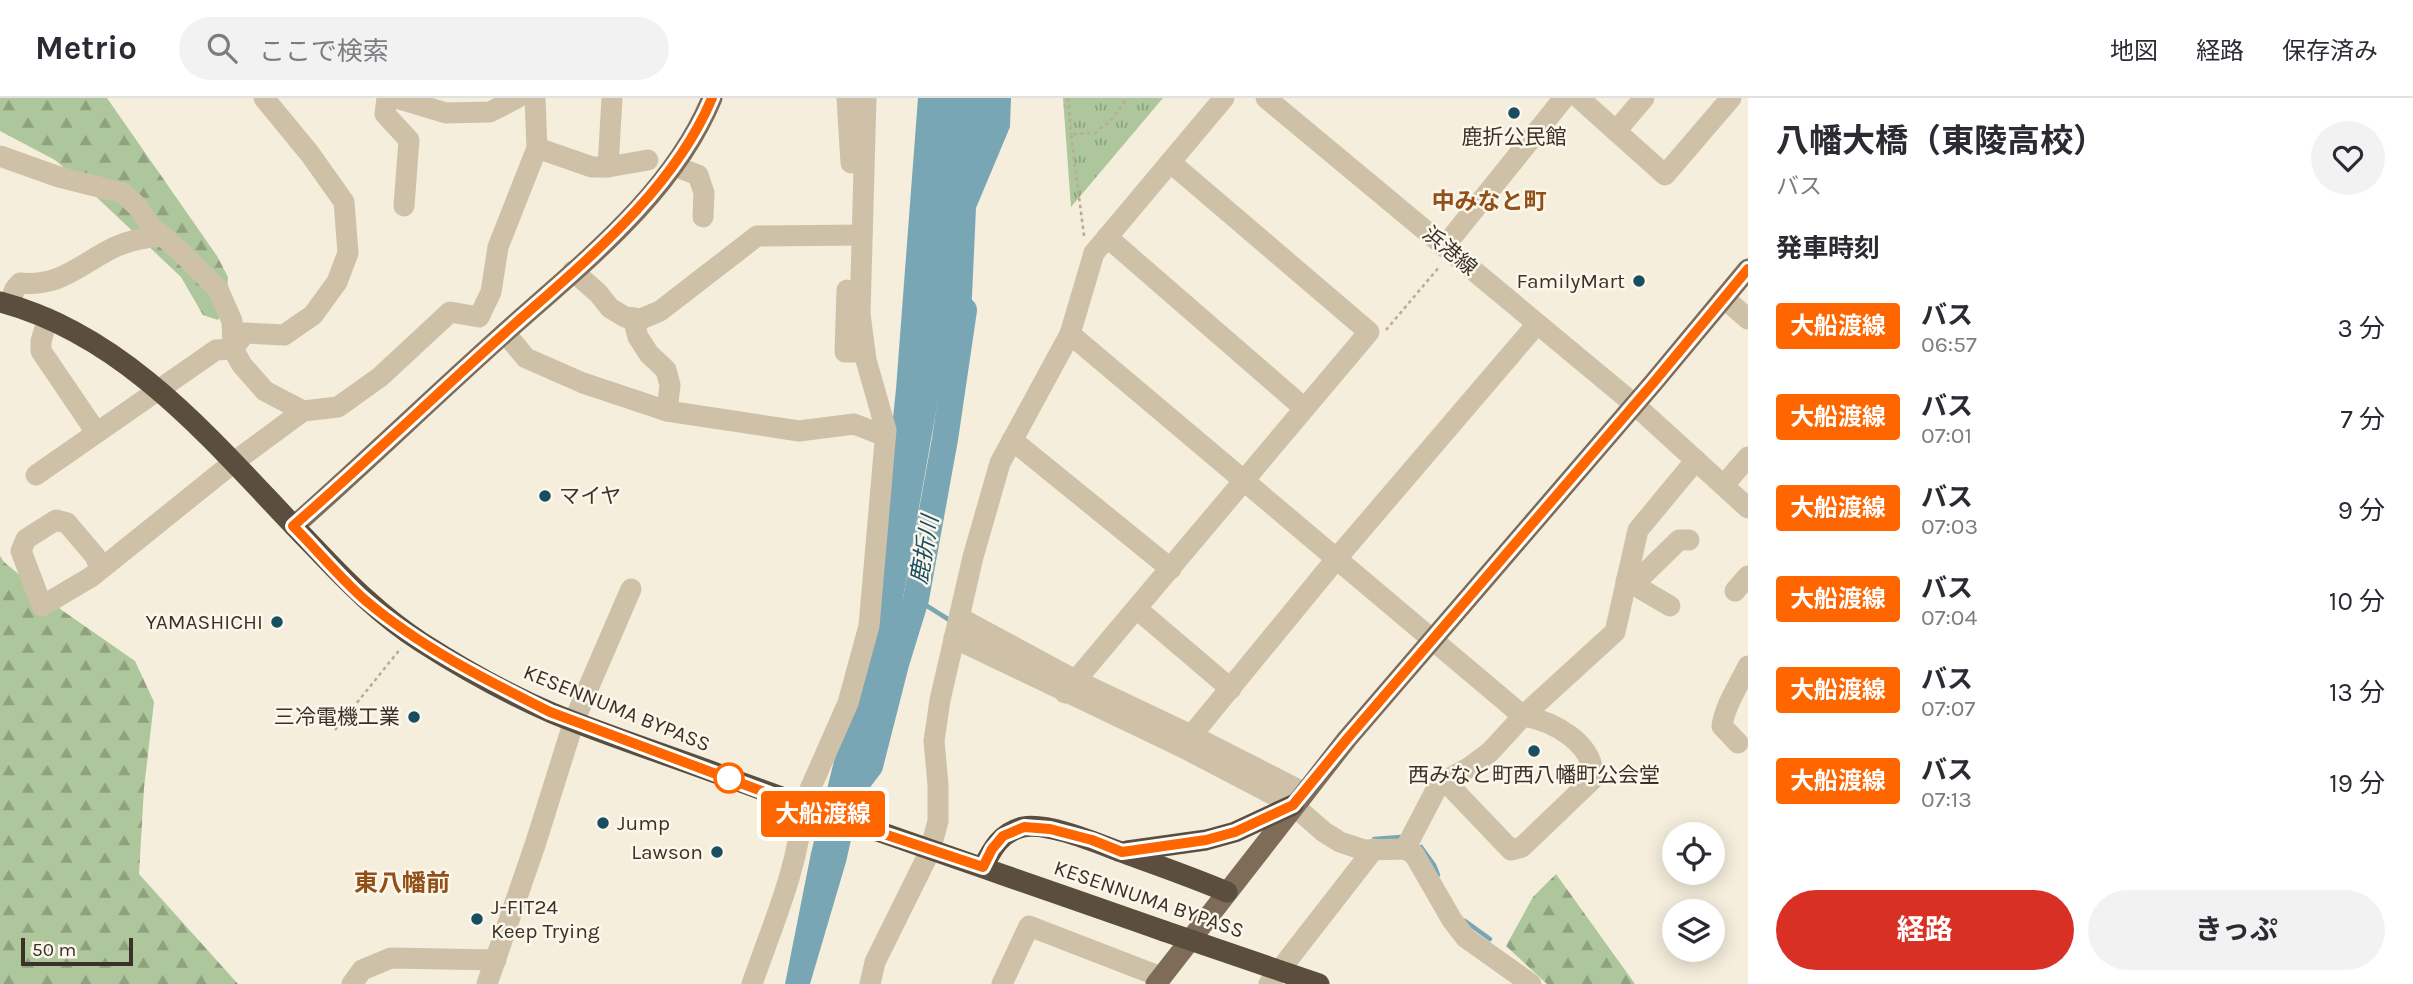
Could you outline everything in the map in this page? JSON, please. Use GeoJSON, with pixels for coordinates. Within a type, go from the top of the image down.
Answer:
{"type":"FeatureCollection","features":[{"type":"Feature","properties":{"kind":"highway","name":"KESENNUMA BYPASS"},"geometry":{"type":"LineString","coordinates":[[4,303],[48,318],[91,341],[158,390],[213,439],[364,599],[412,635],[503,689],[550,712],[811,809],[1319,984]]}},
{"type":"Feature","properties":{"kind":"highway"},"geometry":{"type":"LineString","coordinates":[[1122,852],[1206,840],[1235,832],[1298,799]]}},
{"type":"Feature","properties":{"kind":"highway"},"geometry":{"type":"LineString","coordinates":[[983,867],[992,849],[1003,836],[1024,827],[1050,829],[1092,840],[1227,892]]}},
{"type":"Feature","properties":{"kind":"main road"},"geometry":{"type":"LineString","coordinates":[[293,526],[631,215],[674,166],[712,98]]}},
{"type":"Feature","properties":{"kind":"main road"},"geometry":{"type":"LineString","coordinates":[[1159,981],[1298,799],[1748,270]]}},
{"type":"Feature","properties":{"kind":"street"},"geometry":{"type":"LineString","coordinates":[[36,475],[216,350],[233,349],[245,333],[284,335],[313,315],[337,282],[348,253],[344,202],[310,154],[264,98]]}},
{"type":"Feature","properties":{"kind":"street"},"geometry":{"type":"LineString","coordinates":[[387,98],[385,114],[409,140],[404,206]]}},
{"type":"Feature","properties":{"kind":"street"},"geometry":{"type":"LineString","coordinates":[[396,98],[446,113],[457,113],[490,112],[517,98]]}},
{"type":"Feature","properties":{"kind":"street"},"geometry":{"type":"LineString","coordinates":[[479,317],[491,292],[498,247],[537,148],[535,98]]}},
{"type":"Feature","properties":{"kind":"street"},"geometry":{"type":"LineString","coordinates":[[608,167],[612,98]]}},
{"type":"Feature","properties":{"kind":"street"},"geometry":{"type":"LineString","coordinates":[[752,984],[789,880],[802,820],[811,809],[848,703],[869,626],[886,430],[865,352],[860,314],[847,98]]}},
{"type":"Feature","properties":{"kind":"street"},"geometry":{"type":"LineString","coordinates":[[857,235],[866,98]]}},
{"type":"Feature","properties":{"kind":"street"},"geometry":{"type":"LineString","coordinates":[[870,984],[875,962],[921,848],[938,821],[934,741],[973,557],[1000,463],[1070,334],[1100,245],[1224,98]]}},
{"type":"Feature","properties":{"kind":"street","name":"浜港線"},"geometry":{"type":"LineString","coordinates":[[1266,98],[1634,404],[1748,508]]}},
{"type":"Feature","properties":{"kind":"street"},"geometry":{"type":"LineString","coordinates":[[1444,247],[1564,98]]}},
{"type":"Feature","properties":{"kind":"street"},"geometry":{"type":"LineString","coordinates":[[1579,98],[1665,175],[1731,98]]}},
{"type":"Feature","properties":{"kind":"street"},"geometry":{"type":"LineString","coordinates":[[1616,131],[1644,98]]}},
{"type":"Feature","properties":{"kind":"street"},"geometry":{"type":"LineString","coordinates":[[537,148],[592,167],[648,160]]}},
{"type":"Feature","properties":{"kind":"street"},"geometry":{"type":"LineString","coordinates":[[0,156],[59,177],[123,193],[138,207],[150,225],[218,289],[232,321],[233,349],[242,365],[265,391],[303,411]]}},
{"type":"Feature","properties":{"kind":"street"},"geometry":{"type":"LineString","coordinates":[[1070,686],[1369,332],[1170,162]]}},
{"type":"Feature","properties":{"kind":"street"},"geometry":{"type":"LineString","coordinates":[[674,166],[698,175],[704,193],[703,217]]}},
{"type":"Feature","properties":{"kind":"street"},"geometry":{"type":"LineString","coordinates":[[573,271],[598,293],[610,308],[625,317],[641,319],[660,311],[757,236],[857,235]]}},
{"type":"Feature","properties":{"kind":"street"},"geometry":{"type":"LineString","coordinates":[[4,303],[20,284],[56,281],[116,247],[146,237],[163,236]]}},
{"type":"Feature","properties":{"kind":"street"},"geometry":{"type":"LineString","coordinates":[[1100,245],[1304,408]]}},
{"type":"Feature","properties":{"kind":"street"},"geometry":{"type":"LineString","coordinates":[[1724,298],[1748,319]]}},
{"type":"Feature","properties":{"kind":"street"},"geometry":{"type":"LineString","coordinates":[[100,568],[303,411],[338,407],[380,377],[450,312],[479,317],[526,358],[583,383],[667,411],[799,431],[854,424],[885,436]]}},
{"type":"Feature","properties":{"kind":"street"},"geometry":{"type":"LineString","coordinates":[[48,318],[41,351],[96,432]]}},
{"type":"Feature","properties":{"kind":"street"},"geometry":{"type":"LineString","coordinates":[[633,318],[638,337],[649,354],[666,370],[670,385],[667,411]]}},
{"type":"Feature","properties":{"kind":"street"},"geometry":{"type":"LineString","coordinates":[[1188,742],[1337,558],[1537,324]]}},
{"type":"Feature","properties":{"kind":"street"},"geometry":{"type":"LineString","coordinates":[[1070,334],[1523,716],[1538,718],[1563,730],[1579,744],[1593,767],[1593,779],[1522,848],[1511,850],[1445,781]]}},
{"type":"Feature","properties":{"kind":"street"},"geometry":{"type":"LineString","coordinates":[[1012,440],[1171,569]]}},
{"type":"Feature","properties":{"kind":"street"},"geometry":{"type":"LineString","coordinates":[[1724,485],[1748,457]]}},
{"type":"Feature","properties":{"kind":"street"},"geometry":{"type":"LineString","coordinates":[[1405,849],[1439,784],[1490,752],[1523,716],[1615,632],[1632,581],[1638,530],[1696,460]]}},
{"type":"Feature","properties":{"kind":"street"},"geometry":{"type":"LineString","coordinates":[[1632,581],[1679,540],[1689,540]]}},
{"type":"Feature","properties":{"kind":"street"},"geometry":{"type":"LineString","coordinates":[[1632,581],[1670,606]]}},
{"type":"Feature","properties":{"kind":"street"},"geometry":{"type":"LineString","coordinates":[[487,984],[574,721],[631,589]]}},
{"type":"Feature","properties":{"kind":"street"},"geometry":{"type":"LineString","coordinates":[[1136,609],[1231,689]]}},
{"type":"Feature","properties":{"kind":"street"},"geometry":{"type":"LineString","coordinates":[[957,628],[1298,799],[1324,832],[1340,842],[1364,850],[1405,849],[1414,854],[1452,920],[1466,938],[1531,984]]}},
{"type":"Feature","properties":{"kind":"street"},"geometry":{"type":"LineString","coordinates":[[1738,743],[1722,726],[1723,713],[1748,666]]}},
{"type":"Feature","properties":{"kind":"street"},"geometry":{"type":"LineString","coordinates":[[1269,984],[1374,849]]}},
{"type":"Feature","properties":{"kind":"street"},"geometry":{"type":"LineString","coordinates":[[1002,984],[1029,926],[1159,981]]}},
{"type":"Feature","properties":{"kind":"street"},"geometry":{"type":"LineString","coordinates":[[352,984],[362,970],[391,958],[496,960]]}},
{"type":"Feature","properties":{"kind":"path"},"geometry":{"type":"LineString","coordinates":[[1068,98],[1082,234],[1100,245]]}},
{"type":"Feature","properties":{"kind":"path"},"geometry":{"type":"LineString","coordinates":[[1071,134],[1095,132],[1112,119],[1127,98]]}},
{"type":"Feature","properties":{"kind":"path"},"geometry":{"type":"LineString","coordinates":[[335,730],[412,635]]}},
{"type":"Feature","properties":{"kind":"green space"},"geometry":{"type":"Polygon","coordinates":[[[0,98],[107,98],[217,256],[228,277],[226,305],[218,320],[203,315],[181,277],[55,160],[0,131],[0,98]]]}},
{"type":"Feature","properties":{"kind":"green space"},"geometry":{"type":"Polygon","coordinates":[[[1063,98],[1163,98],[1071,207],[1063,98]]]}},
{"type":"Feature","properties":{"kind":"green space"},"geometry":{"type":"Polygon","coordinates":[[[0,556],[63,611],[135,661],[154,702],[144,788],[139,874],[238,984],[0,984],[0,556]]]}},
{"type":"Feature","properties":{"kind":"green space"},"geometry":{"type":"Polygon","coordinates":[[[1556,874],[1635,984],[1547,984],[1506,946],[1533,897],[1556,874]]]}},
{"type":"Feature","properties":{"kind":"water"},"geometry":{"type":"Polygon","coordinates":[[[918,98],[1011,98],[1010,127],[976,208],[971,318],[940,389],[894,649],[846,862],[810,984],[785,984],[811,853],[874,601],[896,389],[918,98]]]}},
{"type":"Feature","properties":{"kind":"waterway","name":"鹿折川"},"geometry":{"type":"LineString","coordinates":[[845,799],[870,766],[916,599],[945,439],[964,310]]}},
{"type":"Feature","properties":{"kind":"waterway"},"geometry":{"type":"LineString","coordinates":[[916,599],[951,621]]}},
{"type":"Feature","properties":{"kind":"waterway"},"geometry":{"type":"LineString","coordinates":[[1374,839],[1401,837]]}},
{"type":"Feature","properties":{"kind":"waterway"},"geometry":{"type":"LineString","coordinates":[[1421,847],[1438,875]]}},
{"type":"Feature","properties":{"kind":"waterway"},"geometry":{"type":"LineString","coordinates":[[1465,921],[1490,939]]}},
{"type":"Feature","properties":{"kind":"bus line","name":"大船渡線"},"geometry":{"type":"LineString","coordinates":[[712,98],[674,166],[631,215],[518,322],[293,526],[364,599],[412,635],[527,701],[818,812],[983,867],[992,849],[1003,836],[1024,827],[1050,829],[1092,840],[1122,852],[1206,840],[1235,832],[1293,805],[1748,269]]}},
{"type":"Feature","properties":{"kind":"place","name":"鹿折公民館"},"geometry":{"type":"Point","coordinates":[1514,113]}},
{"type":"Feature","properties":{"kind":"place","name":"FamilyMart"},"geometry":{"type":"Point","coordinates":[1639,281]}},
{"type":"Feature","properties":{"kind":"place","name":"マイヤ"},"geometry":{"type":"Point","coordinates":[545,496]}},
{"type":"Feature","properties":{"kind":"place","name":"YAMASHICHI"},"geometry":{"type":"Point","coordinates":[277,622]}},
{"type":"Feature","properties":{"kind":"place","name":"三冷電機工業"},"geometry":{"type":"Point","coordinates":[414,717]}},
{"type":"Feature","properties":{"kind":"place","name":"西みなと町西八幡町公会堂"},"geometry":{"type":"Point","coordinates":[1534,751]}},
{"type":"Feature","properties":{"kind":"place","name":"Jump"},"geometry":{"type":"Point","coordinates":[603,823]}},
{"type":"Feature","properties":{"kind":"place","name":"Lawson"},"geometry":{"type":"Point","coordinates":[717,852]}},
{"type":"Feature","properties":{"kind":"place","name":"J-FIT24 Keep Trying"},"geometry":{"type":"Point","coordinates":[477,919]}},
{"type":"Feature","properties":{"kind":"district","name":"中みなと町"},"geometry":{"type":"Point","coordinates":[1489,201]}},
{"type":"Feature","properties":{"kind":"district","name":"東八幡前"},"geometry":{"type":"Point","coordinates":[402,883]}}]}
